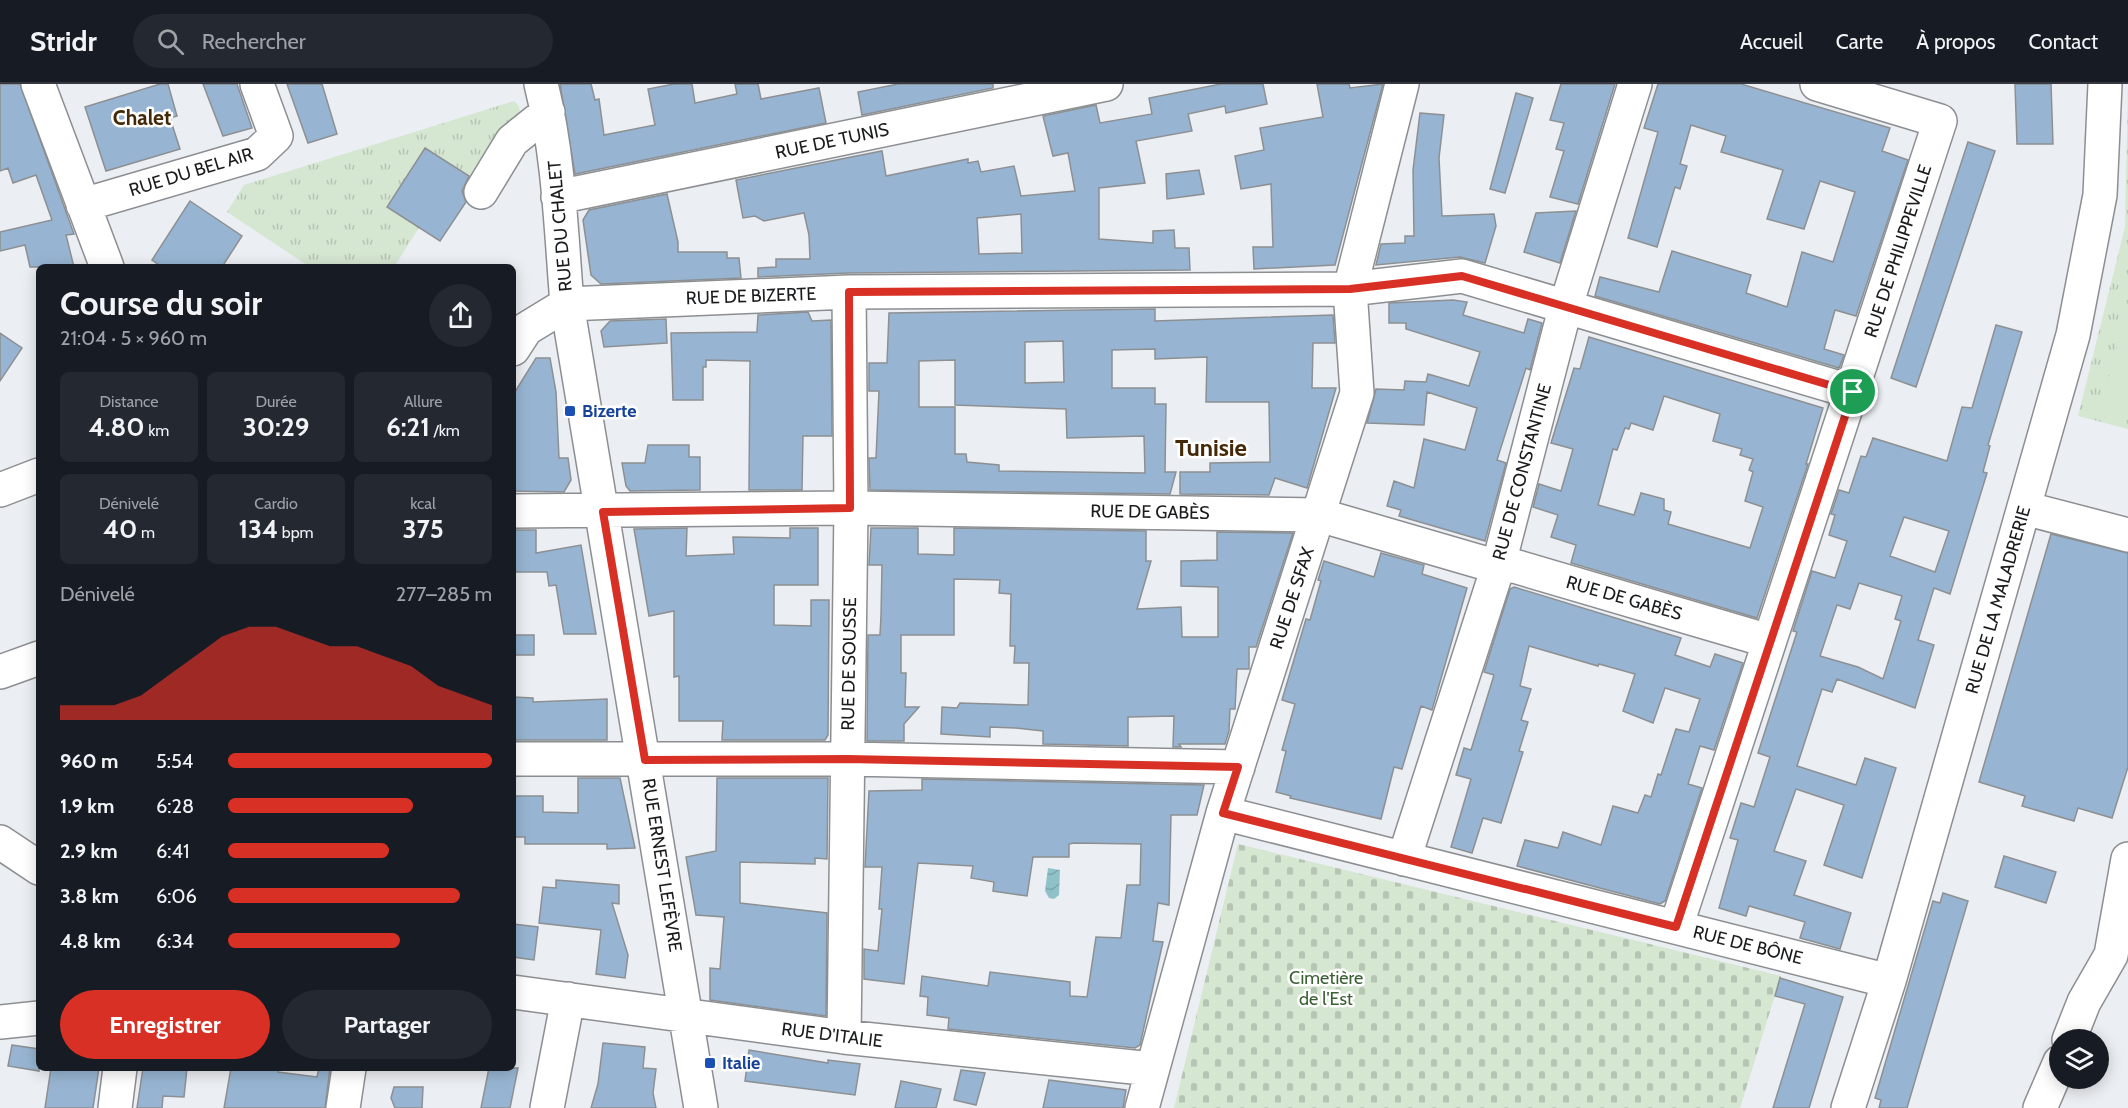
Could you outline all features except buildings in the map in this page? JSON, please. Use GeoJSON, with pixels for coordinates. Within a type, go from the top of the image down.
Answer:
{"type":"FeatureCollection","features":[{"type":"Feature","properties":{"kind":"street"},"geometry":{"type":"LineString","coordinates":[[38,84],[106,264]]}},
{"type":"Feature","properties":{"kind":"street","name":"RUE DU BEL AIR"},"geometry":{"type":"LineString","coordinates":[[83,205],[256,154],[276,136],[257,84]]}},
{"type":"Feature","properties":{"kind":"street","name":"RUE DE TUNIS"},"geometry":{"type":"LineString","coordinates":[[558,197],[1106,84]]}},
{"type":"Feature","properties":{"kind":"street","name":"RUE DE SFAX"},"geometry":{"type":"LineString","coordinates":[[1142,1108],[1223,813],[1357,393],[1350,289],[1402,84]]}},
{"type":"Feature","properties":{"kind":"street","name":"RUE DE CONSTANTINE"},"geometry":{"type":"LineString","coordinates":[[1404,859],[1498,567],[1565,309],[1635,84]]}},
{"type":"Feature","properties":{"kind":"street","name":"RUE DE PHILIPPEVILLE"},"geometry":{"type":"LineString","coordinates":[[1676,927],[1940,121],[1817,84]]}},
{"type":"Feature","properties":{"kind":"street","name":"RUE DE LA MALADRERIE"},"geometry":{"type":"LineString","coordinates":[[1848,1108],[1889,981],[2073,335],[2090,260],[2100,195],[2105,84]]}},
{"type":"Feature","properties":{"kind":"street","name":"RUE DU CHALET"},"geometry":{"type":"LineString","coordinates":[[516,344],[526,329],[567,304],[558,197],[544,98]]}},
{"type":"Feature","properties":{"kind":"street","name":"RUE DU CHALET"},"geometry":{"type":"LineString","coordinates":[[482,192],[512,141],[544,98]]}},
{"type":"Feature","properties":{"kind":"street","name":"RUE DE BIZERTE"},"geometry":{"type":"LineString","coordinates":[[567,304],[849,292],[1350,289],[1462,276],[1565,309],[1853,392]]}},
{"type":"Feature","properties":{"kind":"street","name":"RUE DE SOUSSE"},"geometry":{"type":"LineString","coordinates":[[844,1037],[850,508],[849,292]]}},
{"type":"Feature","properties":{"kind":"street","name":"RUE ERNEST LEFÈVRE"},"geometry":{"type":"LineString","coordinates":[[567,304],[645,760],[701,1108]]}},
{"type":"Feature","properties":{"kind":"street"},"geometry":{"type":"LineString","coordinates":[[0,490],[36,476]]}},
{"type":"Feature","properties":{"kind":"street","name":"RUE DE GABÈS"},"geometry":{"type":"LineString","coordinates":[[516,512],[850,508],[1319,515],[1498,567],[1514,566],[1769,641]]}},
{"type":"Feature","properties":{"kind":"street"},"geometry":{"type":"LineString","coordinates":[[2024,508],[2128,535]]}},
{"type":"Feature","properties":{"kind":"street"},"geometry":{"type":"LineString","coordinates":[[0,672],[36,659]]}},
{"type":"Feature","properties":{"kind":"street"},"geometry":{"type":"LineString","coordinates":[[516,759],[848,759],[1238,767]]}},
{"type":"Feature","properties":{"kind":"street","name":"RUE DE BÔNE"},"geometry":{"type":"LineString","coordinates":[[1223,813],[1889,981]]}},
{"type":"Feature","properties":{"kind":"street"},"geometry":{"type":"LineString","coordinates":[[0,842],[36,866]]}},
{"type":"Feature","properties":{"kind":"street"},"geometry":{"type":"LineString","coordinates":[[2073,1029],[2084,1002],[2111,955],[2128,859]]}},
{"type":"Feature","properties":{"kind":"street","name":"RUE D'ITALIE"},"geometry":{"type":"LineString","coordinates":[[516,992],[686,1018],[1152,1069]]}},
{"type":"Feature","properties":{"kind":"street"},"geometry":{"type":"LineString","coordinates":[[547,1108],[568,999]]}},
{"type":"Feature","properties":{"kind":"street"},"geometry":{"type":"LineString","coordinates":[[0,1022],[36,1018]]}},
{"type":"Feature","properties":{"kind":"street"},"geometry":{"type":"LineString","coordinates":[[115,1108],[120,1071]]}},
{"type":"Feature","properties":{"kind":"street"},"geometry":{"type":"LineString","coordinates":[[343,1108],[349,1071]]}},
{"type":"Feature","properties":{"kind":"street"},"geometry":{"type":"LineString","coordinates":[[2040,1108],[2049,1087]]}},
{"type":"Feature","properties":{"kind":"green space"},"geometry":{"type":"Polygon","coordinates":[[[2128,84],[2128,429],[2078,416],[2125,227],[2128,84]]]}},
{"type":"Feature","properties":{"kind":"green space"},"geometry":{"type":"Polygon","coordinates":[[[514,101],[519,106],[520,113],[478,183],[425,148],[420,226],[396,264],[305,264],[227,212],[244,185],[514,101]]]}},
{"type":"Feature","properties":{"kind":"green space"},"geometry":{"type":"Polygon","coordinates":[[[2123,323],[2128,324],[2128,419],[2100,411],[2123,323]]]}},
{"type":"Feature","properties":{"kind":"green space","name":"Cimetière de l'Est"},"geometry":{"type":"Polygon","coordinates":[[[1238,844],[1781,976],[1740,1108],[1174,1108],[1238,844]]]}},
{"type":"Feature","properties":{"kind":"water"},"geometry":{"type":"Polygon","coordinates":[[[1048,868],[1060,870],[1059,895],[1054,899],[1049,898],[1045,891],[1048,868]]]}},
{"type":"Feature","properties":{"kind":"place","name":"Bizerte"},"geometry":{"type":"Point","coordinates":[570,411]}},
{"type":"Feature","properties":{"kind":"place","name":"Italie"},"geometry":{"type":"Point","coordinates":[710,1063]}},
{"type":"Feature","properties":{"kind":"district","name":"Chalet"},"geometry":{"type":"Point","coordinates":[142,117]}},
{"type":"Feature","properties":{"kind":"district","name":"Tunisie"},"geometry":{"type":"Point","coordinates":[1211,447]}},
{"type":"Feature","properties":{"kind":"route"},"geometry":{"type":"LineString","coordinates":[[1462,276],[1565,309],[1853,392],[1676,927],[1223,813],[1238,767],[848,759],[645,760],[603,512],[850,508],[849,292],[1350,289],[1462,276]]}}]}
